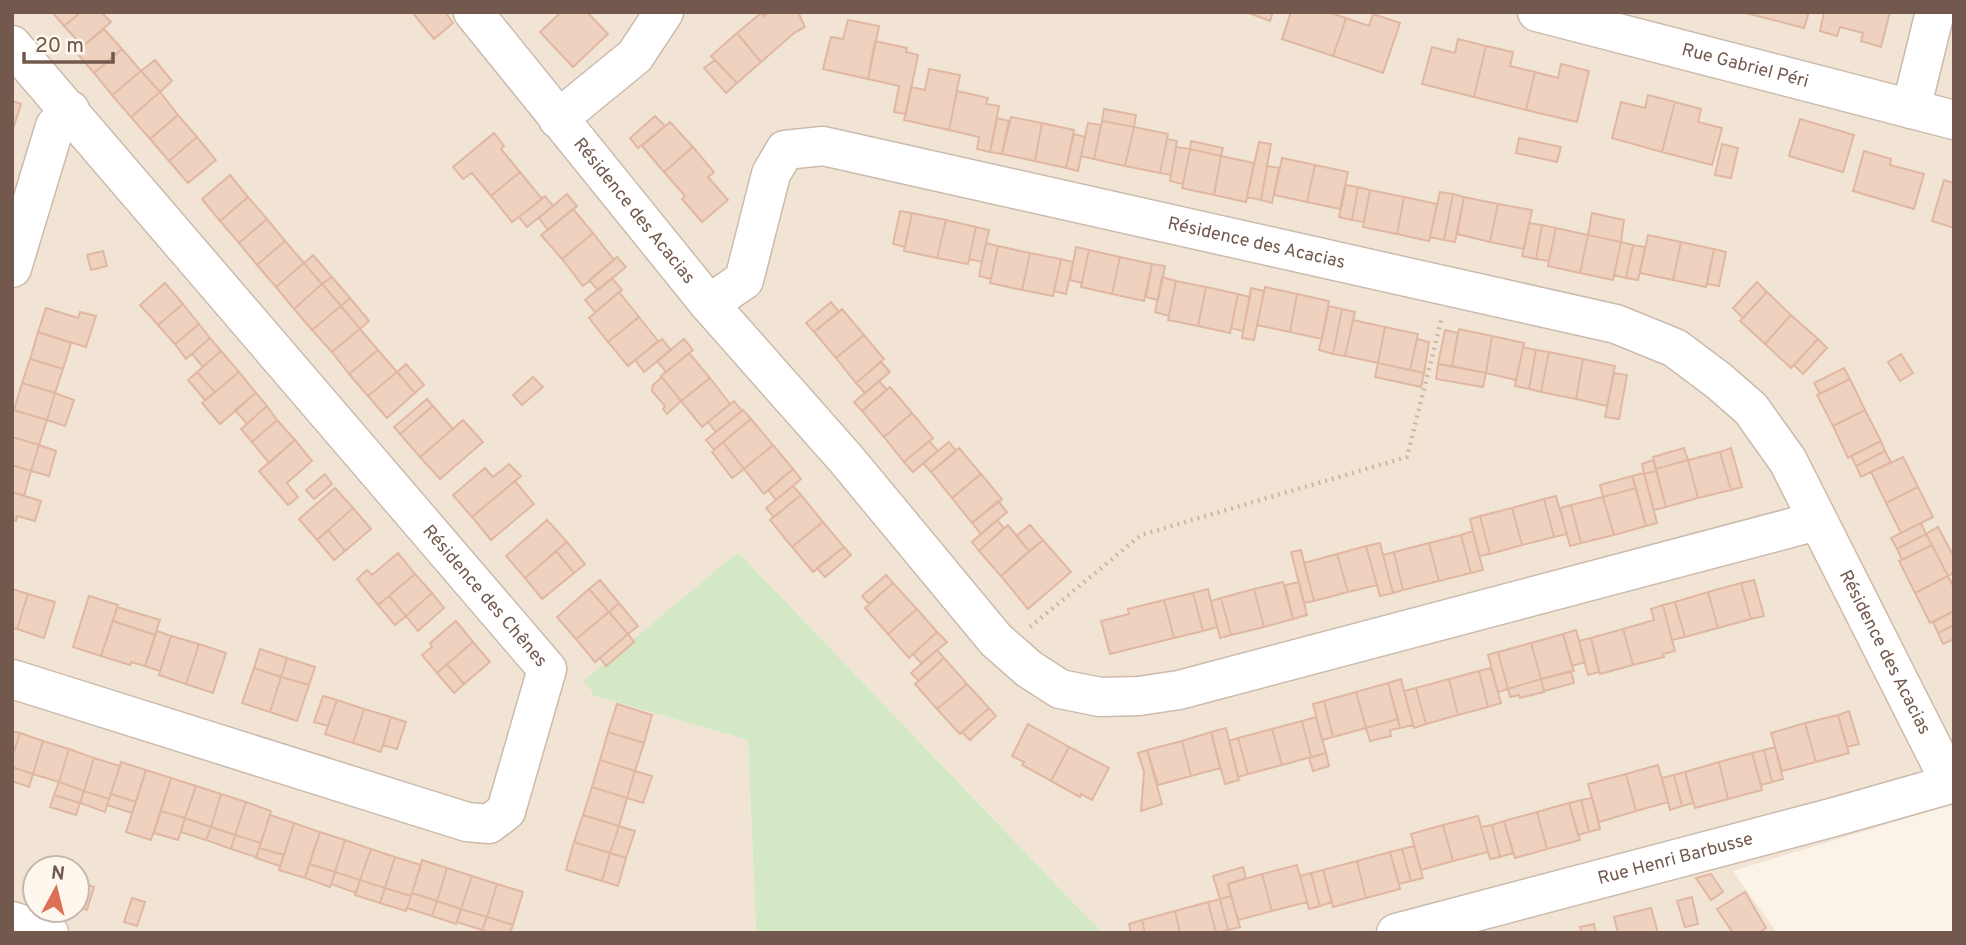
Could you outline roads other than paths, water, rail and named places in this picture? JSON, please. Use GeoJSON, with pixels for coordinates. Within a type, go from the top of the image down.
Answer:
{"type":"FeatureCollection","features":[{"type":"Feature","properties":{"kind":"street","name":"Résidence des Acacias"},"geometry":{"type":"LineString","coordinates":[[473,12],[709,304],[846,459],[996,640],[1029,669],[1060,689],[1100,697],[1166,692],[1818,521]]}},
{"type":"Feature","properties":{"kind":"street"},"geometry":{"type":"LineString","coordinates":[[558,119],[635,57],[664,12]]}},
{"type":"Feature","properties":{"kind":"street","name":"Rue Gabriel Péri"},"geometry":{"type":"LineString","coordinates":[[1537,12],[1954,120]]}},
{"type":"Feature","properties":{"kind":"street"},"geometry":{"type":"LineString","coordinates":[[1911,109],[1935,12]]}},
{"type":"Feature","properties":{"kind":"street","name":"Résidence des Chênes"},"geometry":{"type":"LineString","coordinates":[[12,45],[547,669],[506,811],[489,824],[467,822],[12,679]]}},
{"type":"Feature","properties":{"kind":"street"},"geometry":{"type":"LineString","coordinates":[[12,268],[55,126],[70,110]]}},
{"type":"Feature","properties":{"kind":"street","name":"Résidence des Acacias"},"geometry":{"type":"LineString","coordinates":[[709,304],[744,280],[771,174],[786,150],[823,146],[1616,324],[1675,348],[1719,381],[1751,410],[1788,461],[1952,784]]}},
{"type":"Feature","properties":{"kind":"street","name":"Rue Henri Barbusse"},"geometry":{"type":"LineString","coordinates":[[1396,933],[1952,784]]}},
{"type":"Feature","properties":{"kind":"street"},"geometry":{"type":"LineString","coordinates":[[12,921],[49,933]]}}]}
